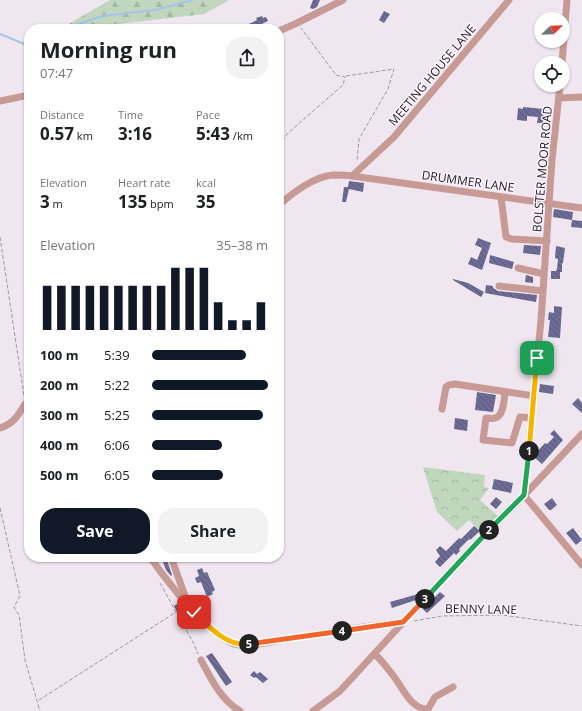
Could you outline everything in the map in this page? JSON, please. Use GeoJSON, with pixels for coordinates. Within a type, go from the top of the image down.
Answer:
{"type":"FeatureCollection","features":[{"type":"Feature","properties":{"kind":"street"},"geometry":{"type":"LineString","coordinates":[[284,29],[343,0]]}},
{"type":"Feature","properties":{"kind":"street","name":"MEETING HOUSE LANE"},"geometry":{"type":"LineString","coordinates":[[352,176],[394,137],[509,0]]}},
{"type":"Feature","properties":{"kind":"street"},"geometry":{"type":"LineString","coordinates":[[563,56],[567,0]]}},
{"type":"Feature","properties":{"kind":"street","name":"BOLSTER MOOR ROAD"},"geometry":{"type":"LineString","coordinates":[[524,495],[543,291],[552,160],[559,92]]}},
{"type":"Feature","properties":{"kind":"street"},"geometry":{"type":"LineString","coordinates":[[0,101],[24,96]]}},
{"type":"Feature","properties":{"kind":"street","name":"BOLSTER MOOR ROAD"},"geometry":{"type":"LineString","coordinates":[[559,98],[582,98]]}},
{"type":"Feature","properties":{"kind":"street","name":"DRUMMER LANE"},"geometry":{"type":"LineString","coordinates":[[284,201],[301,188],[319,179],[332,175],[352,176],[582,208]]}},
{"type":"Feature","properties":{"kind":"street","name":"BOLSTER MOOR ROAD"},"geometry":{"type":"LineString","coordinates":[[501,197],[506,237],[512,239],[547,242]]}},
{"type":"Feature","properties":{"kind":"street"},"geometry":{"type":"LineString","coordinates":[[518,268],[544,274]]}},
{"type":"Feature","properties":{"kind":"street"},"geometry":{"type":"LineString","coordinates":[[499,286],[543,291]]}},
{"type":"Feature","properties":{"kind":"street"},"geometry":{"type":"LineString","coordinates":[[442,408],[446,387],[455,384],[534,396]]}},
{"type":"Feature","properties":{"kind":"street"},"geometry":{"type":"LineString","coordinates":[[505,392],[501,413],[495,419],[486,418],[483,440],[512,443],[520,417],[532,418]]}},
{"type":"Feature","properties":{"kind":"street"},"geometry":{"type":"LineString","coordinates":[[0,428],[12,423],[24,408]]}},
{"type":"Feature","properties":{"kind":"street"},"geometry":{"type":"LineString","coordinates":[[313,711],[340,691],[476,543],[582,434]]}},
{"type":"Feature","properties":{"kind":"street"},"geometry":{"type":"LineString","coordinates":[[524,495],[582,565]]}},
{"type":"Feature","properties":{"kind":"street"},"geometry":{"type":"LineString","coordinates":[[154,562],[198,616],[220,636],[234,644],[242,645],[403,622]]}},
{"type":"Feature","properties":{"kind":"street"},"geometry":{"type":"LineString","coordinates":[[173,562],[188,604]]}},
{"type":"Feature","properties":{"kind":"street"},"geometry":{"type":"LineString","coordinates":[[375,654],[396,679],[410,700],[424,709],[428,709],[435,697],[453,687]]}},
{"type":"Feature","properties":{"kind":"street"},"geometry":{"type":"LineString","coordinates":[[201,660],[221,694],[232,706],[240,711]]}},
{"type":"Feature","properties":{"kind":"path"},"geometry":{"type":"LineString","coordinates":[[297,23],[336,75],[345,76],[394,69],[388,89],[359,139],[357,160]]}},
{"type":"Feature","properties":{"kind":"path"},"geometry":{"type":"LineString","coordinates":[[284,139],[288,134],[343,85],[345,76]]}},
{"type":"Feature","properties":{"kind":"path"},"geometry":{"type":"LineString","coordinates":[[0,237],[24,385]]}},
{"type":"Feature","properties":{"kind":"path"},"geometry":{"type":"LineString","coordinates":[[0,508],[20,596],[14,607],[19,615],[25,660],[41,710]]}},
{"type":"Feature","properties":{"kind":"path"},"geometry":{"type":"LineString","coordinates":[[160,583],[194,644],[201,660]]}},
{"type":"Feature","properties":{"kind":"path"},"geometry":{"type":"LineString","coordinates":[[38,700],[176,612]]}},
{"type":"Feature","properties":{"kind":"path","name":"BENNY LANE"},"geometry":{"type":"LineString","coordinates":[[403,622],[442,616],[502,616],[582,626]]}},
{"type":"Feature","properties":{"kind":"green space"},"geometry":{"type":"Polygon","coordinates":[[[110,0],[229,0],[204,14],[119,24],[69,24],[110,0]]]}},
{"type":"Feature","properties":{"kind":"green space"},"geometry":{"type":"Polygon","coordinates":[[[423,467],[485,475],[484,487],[489,488],[480,500],[498,516],[482,533],[469,520],[457,531],[437,512],[423,467]]]}},
{"type":"Feature","properties":{"kind":"building"},"geometry":{"type":"Polygon","coordinates":[[[313,0],[320,0],[317,7],[313,9],[310,8],[313,0]]]}},
{"type":"Feature","properties":{"kind":"building"},"geometry":{"type":"Polygon","coordinates":[[[384,11],[390,14],[384,23],[379,20],[384,11]]]}},
{"type":"Feature","properties":{"kind":"building"},"geometry":{"type":"Polygon","coordinates":[[[262,16],[263,18],[266,17],[268,21],[262,24],[249,24],[257,20],[256,18],[262,16]]]}},
{"type":"Feature","properties":{"kind":"building"},"geometry":{"type":"Polygon","coordinates":[[[523,107],[544,109],[543,123],[537,123],[538,117],[527,116],[527,121],[517,120],[518,108],[523,109],[523,107]]]}},
{"type":"Feature","properties":{"kind":"building"},"geometry":{"type":"Polygon","coordinates":[[[349,181],[364,183],[363,192],[349,189],[346,202],[342,202],[344,187],[348,187],[349,181]]]}},
{"type":"Feature","properties":{"kind":"building"},"geometry":{"type":"Polygon","coordinates":[[[554,209],[573,212],[572,220],[553,217],[554,209]]]}},
{"type":"Feature","properties":{"kind":"building"},"geometry":{"type":"Polygon","coordinates":[[[572,220],[582,221],[582,228],[571,227],[572,220]]]}},
{"type":"Feature","properties":{"kind":"building"},"geometry":{"type":"Polygon","coordinates":[[[478,238],[491,243],[482,270],[468,264],[471,257],[477,260],[482,248],[475,245],[478,238]]]}},
{"type":"Feature","properties":{"kind":"building"},"geometry":{"type":"Polygon","coordinates":[[[524,245],[541,246],[540,255],[523,253],[524,245]]]}},
{"type":"Feature","properties":{"kind":"building"},"geometry":{"type":"Polygon","coordinates":[[[556,246],[565,248],[562,272],[560,272],[560,279],[551,279],[551,271],[556,271],[557,269],[558,259],[555,258],[556,246]]]}},
{"type":"Feature","properties":{"kind":"building"},"geometry":{"type":"Polygon","coordinates":[[[490,255],[514,262],[512,269],[489,263],[490,255]]]}},
{"type":"Feature","properties":{"kind":"building"},"geometry":{"type":"Polygon","coordinates":[[[526,275],[533,277],[533,283],[525,282],[526,275]]]}},
{"type":"Feature","properties":{"kind":"building"},"geometry":{"type":"Polygon","coordinates":[[[453,279],[468,283],[484,292],[481,297],[453,279]]]}},
{"type":"Feature","properties":{"kind":"building"},"geometry":{"type":"Polygon","coordinates":[[[486,285],[493,286],[493,288],[498,291],[537,295],[536,302],[485,293],[486,285]]]}},
{"type":"Feature","properties":{"kind":"building"},"geometry":{"type":"Polygon","coordinates":[[[554,306],[562,307],[560,338],[548,337],[550,320],[548,320],[549,312],[554,313],[554,306]]]}},
{"type":"Feature","properties":{"kind":"building"},"geometry":{"type":"Polygon","coordinates":[[[545,345],[552,345],[551,357],[545,356],[545,345]]]}},
{"type":"Feature","properties":{"kind":"building"},"geometry":{"type":"Polygon","coordinates":[[[540,384],[554,386],[553,394],[539,392],[540,384]]]}},
{"type":"Feature","properties":{"kind":"building"},"geometry":{"type":"Polygon","coordinates":[[[477,392],[496,395],[493,412],[475,410],[477,392]]]}},
{"type":"Feature","properties":{"kind":"building"},"geometry":{"type":"Polygon","coordinates":[[[578,398],[582,403],[582,413],[572,404],[578,398]]]}},
{"type":"Feature","properties":{"kind":"building"},"geometry":{"type":"Polygon","coordinates":[[[455,418],[468,420],[467,431],[454,429],[455,418]]]}},
{"type":"Feature","properties":{"kind":"building"},"geometry":{"type":"Polygon","coordinates":[[[554,430],[563,440],[542,464],[533,456],[545,443],[547,444],[554,437],[550,434],[554,430]]]}},
{"type":"Feature","properties":{"kind":"building"},"geometry":{"type":"Polygon","coordinates":[[[494,479],[513,483],[511,493],[492,489],[494,479]]]}},
{"type":"Feature","properties":{"kind":"building"},"geometry":{"type":"Polygon","coordinates":[[[496,497],[502,502],[496,509],[490,504],[496,497]]]}},
{"type":"Feature","properties":{"kind":"building"},"geometry":{"type":"Polygon","coordinates":[[[552,498],[557,505],[549,510],[544,504],[552,498]]]}},
{"type":"Feature","properties":{"kind":"building"},"geometry":{"type":"Polygon","coordinates":[[[474,526],[480,531],[459,549],[460,551],[456,555],[454,553],[440,567],[435,562],[440,556],[436,550],[440,546],[446,551],[474,526]]]}},
{"type":"Feature","properties":{"kind":"building"},"geometry":{"type":"Polygon","coordinates":[[[573,528],[582,540],[576,545],[566,533],[573,528]]]}},
{"type":"Feature","properties":{"kind":"building"},"geometry":{"type":"Polygon","coordinates":[[[163,562],[168,562],[172,575],[171,576],[166,570],[163,562]]]}},
{"type":"Feature","properties":{"kind":"building"},"geometry":{"type":"Polygon","coordinates":[[[202,568],[204,573],[207,572],[215,590],[212,592],[213,594],[207,597],[201,582],[197,583],[195,578],[199,576],[197,570],[202,568]]]}},
{"type":"Feature","properties":{"kind":"building"},"geometry":{"type":"Polygon","coordinates":[[[440,592],[445,596],[427,613],[423,609],[440,592]]]}},
{"type":"Feature","properties":{"kind":"building"},"geometry":{"type":"Polygon","coordinates":[[[418,594],[419,598],[416,600],[392,608],[390,602],[418,594]]]}},
{"type":"Feature","properties":{"kind":"building"},"geometry":{"type":"Polygon","coordinates":[[[179,603],[184,611],[178,614],[174,606],[179,603]]]}},
{"type":"Feature","properties":{"kind":"building"},"geometry":{"type":"Polygon","coordinates":[[[212,653],[232,682],[226,686],[206,656],[212,653]]]}},
{"type":"Feature","properties":{"kind":"building"},"geometry":{"type":"Polygon","coordinates":[[[254,671],[257,674],[260,672],[268,679],[263,683],[256,677],[254,678],[250,675],[254,671]]]}},
{"type":"Feature","properties":{"kind":"waterway"},"geometry":{"type":"LineString","coordinates":[[78,24],[103,16],[155,10],[193,0]]}},
{"type":"Feature","properties":{"kind":"waterway"},"geometry":{"type":"LineString","coordinates":[[0,34],[24,44]]}},
{"type":"Feature","properties":{"kind":"route"},"geometry":{"type":"LineString","coordinates":[[194,612],[220,636],[234,644],[242,645],[403,622],[476,543],[524,495],[537,358]]}}]}
